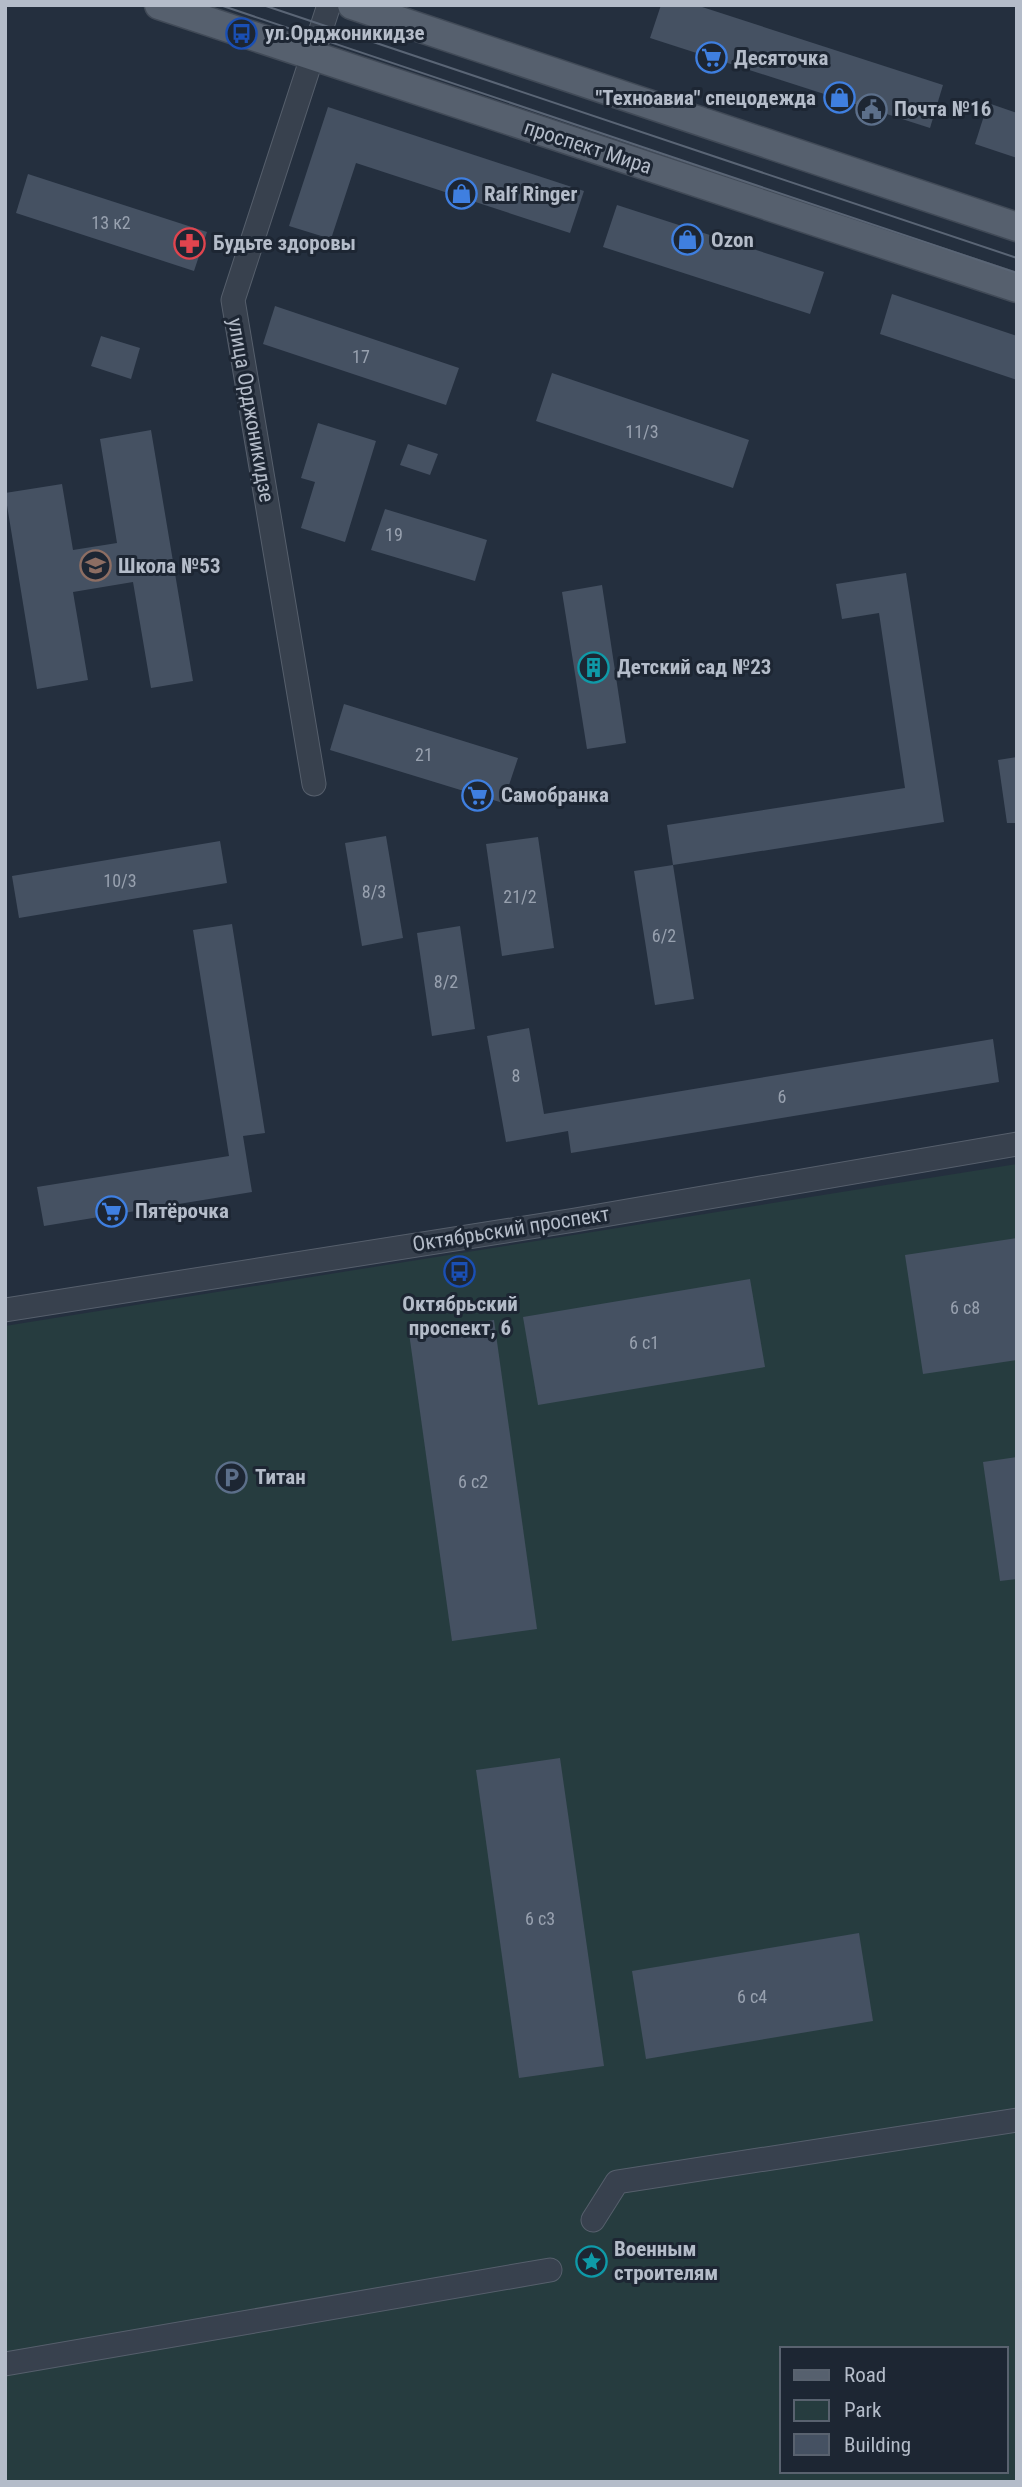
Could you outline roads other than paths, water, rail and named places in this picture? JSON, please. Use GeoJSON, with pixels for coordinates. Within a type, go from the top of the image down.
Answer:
{"type":"FeatureCollection","features":[{"type":"Feature","properties":{"kind":"main road","name":"проспект Мира"},"geometry":{"type":"LineString","coordinates":[[159,5],[207,13],[313,56],[1017,288]]}},
{"type":"Feature","properties":{"kind":"main road"},"geometry":{"type":"LineString","coordinates":[[352,5],[1017,227]]}},
{"type":"Feature","properties":{"kind":"street","name":"улица Орджоникидзе"},"geometry":{"type":"LineString","coordinates":[[314,784],[233,300],[329,5]]}},
{"type":"Feature","properties":{"kind":"street","name":"Октябрьский проспект"},"geometry":{"type":"LineString","coordinates":[[5,1310],[575,1220],[1017,1144]]}},
{"type":"Feature","properties":{"kind":"street"},"geometry":{"type":"LineString","coordinates":[[593,2220],[617,2182],[1017,2120]]}},
{"type":"Feature","properties":{"kind":"street"},"geometry":{"type":"LineString","coordinates":[[5,2364],[550,2270]]}},
{"type":"Feature","properties":{"kind":"tram line"},"geometry":{"type":"LineString","coordinates":[[220,5],[1017,273]]}},
{"type":"Feature","properties":{"kind":"tram line"},"geometry":{"type":"LineString","coordinates":[[263,5],[1017,258]]}},
{"type":"Feature","properties":{"kind":"place","name":"ул.Орджоникидзе"},"geometry":{"type":"Point","coordinates":[242,33]}},
{"type":"Feature","properties":{"kind":"place","name":"Десяточка"},"geometry":{"type":"Point","coordinates":[711,58]}},
{"type":"Feature","properties":{"kind":"place","name":"\"Техноавиа\" спецодежда"},"geometry":{"type":"Point","coordinates":[839,98]}},
{"type":"Feature","properties":{"kind":"place","name":"Почта №16"},"geometry":{"type":"Point","coordinates":[871,109]}},
{"type":"Feature","properties":{"kind":"place","name":"Ralf Ringer"},"geometry":{"type":"Point","coordinates":[461,194]}},
{"type":"Feature","properties":{"kind":"place","name":"Ozon"},"geometry":{"type":"Point","coordinates":[688,240]}},
{"type":"Feature","properties":{"kind":"place","name":"Будьте здоровы"},"geometry":{"type":"Point","coordinates":[190,243]}},
{"type":"Feature","properties":{"kind":"place","name":"Школа №53"},"geometry":{"type":"Point","coordinates":[95,566]}},
{"type":"Feature","properties":{"kind":"place","name":"Детский сад №23"},"geometry":{"type":"Point","coordinates":[594,667]}},
{"type":"Feature","properties":{"kind":"place","name":"Самобранка"},"geometry":{"type":"Point","coordinates":[478,795]}},
{"type":"Feature","properties":{"kind":"place","name":"Пятёрочка"},"geometry":{"type":"Point","coordinates":[112,1211]}},
{"type":"Feature","properties":{"kind":"place","name":"Октябрьский проспект, 6"},"geometry":{"type":"Point","coordinates":[460,1272]}},
{"type":"Feature","properties":{"kind":"place","name":"Титан"},"geometry":{"type":"Point","coordinates":[232,1477]}},
{"type":"Feature","properties":{"kind":"place","name":"Военным строителям"},"geometry":{"type":"Point","coordinates":[591,2261]}}]}
